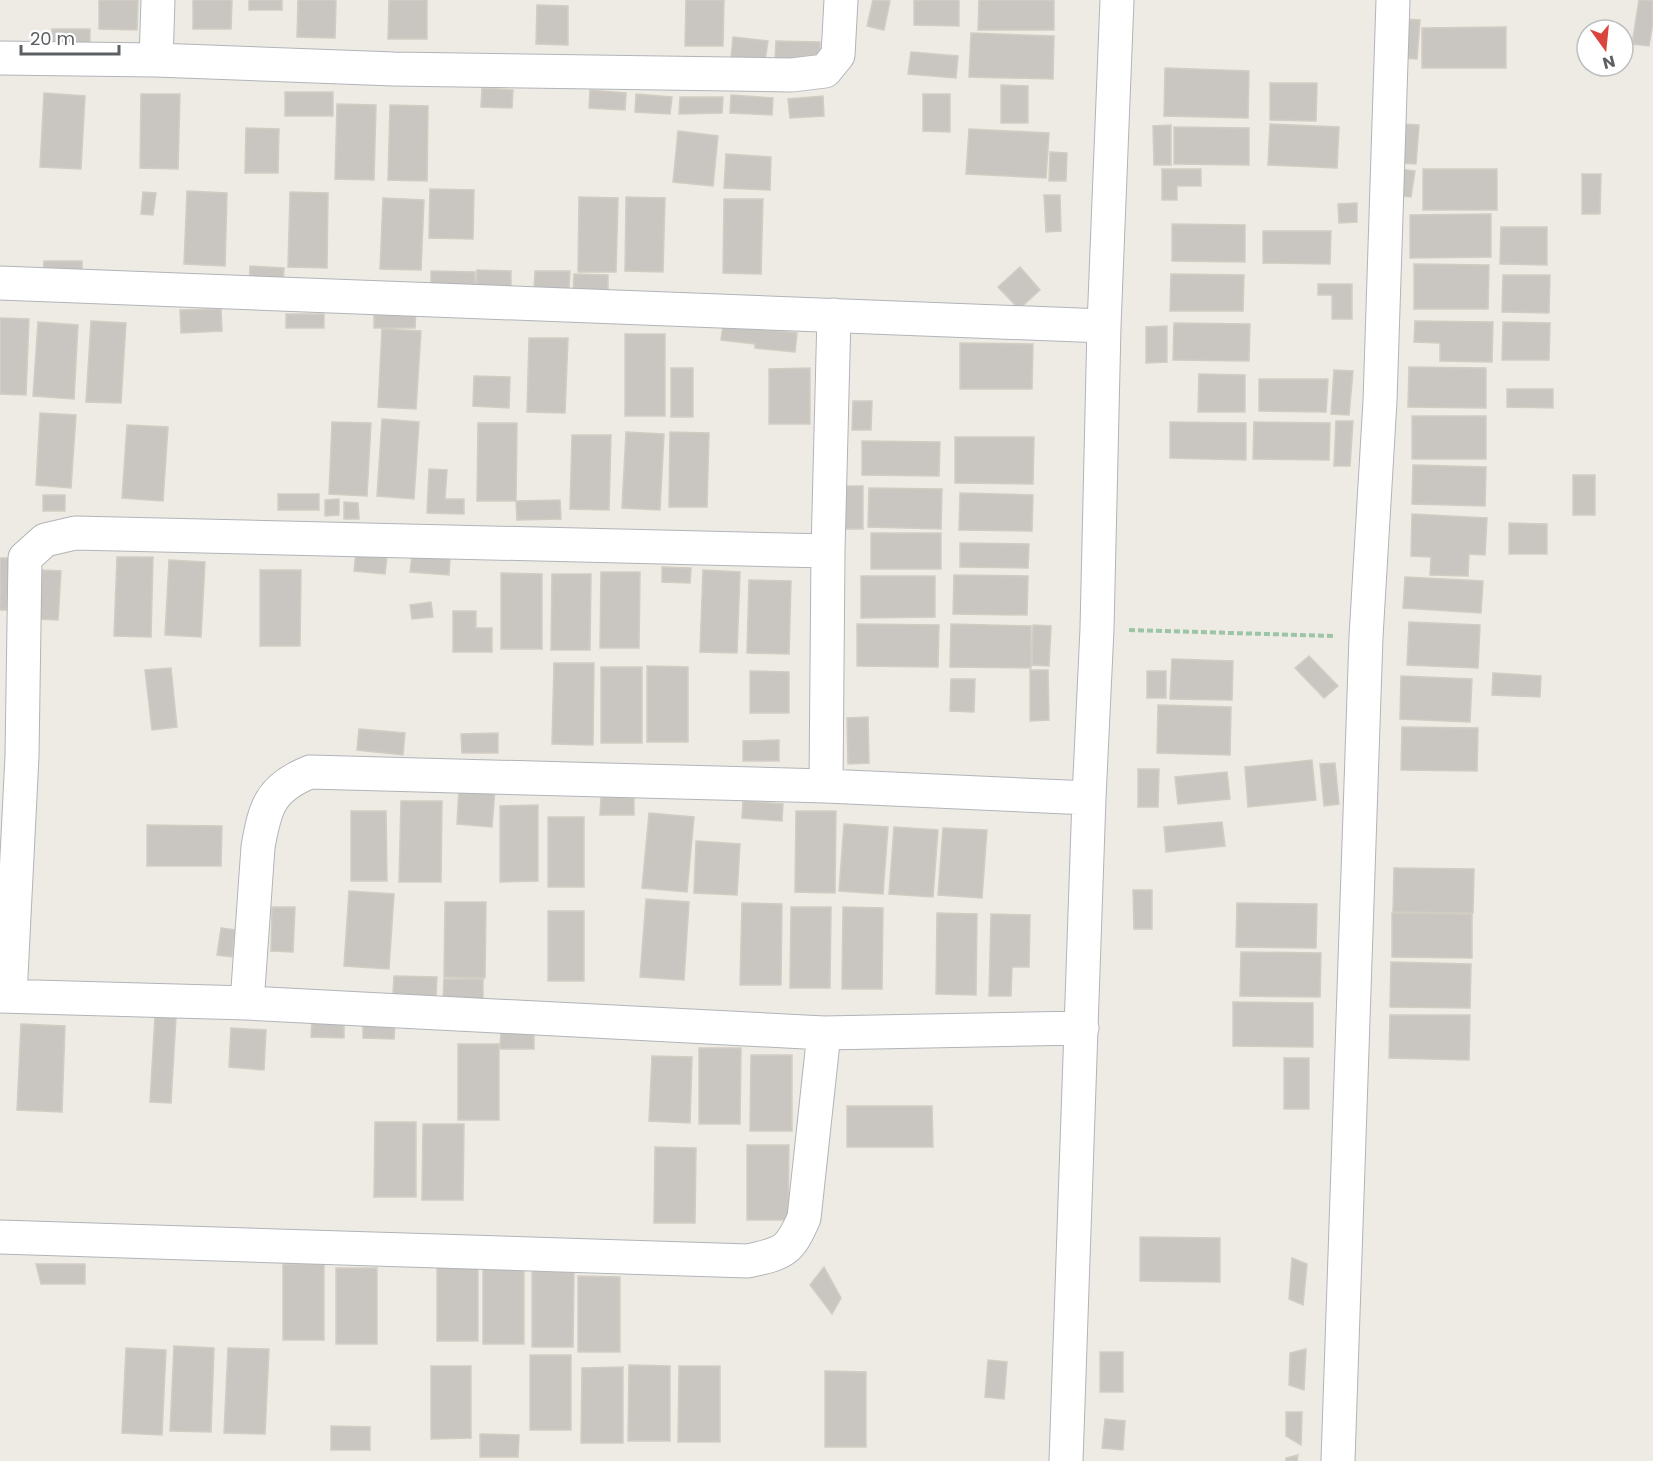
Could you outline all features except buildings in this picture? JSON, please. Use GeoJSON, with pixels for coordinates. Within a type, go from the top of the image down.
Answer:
{"type":"FeatureCollection","features":[{"type":"Feature","properties":{"kind":"street"},"geometry":{"type":"LineString","coordinates":[[156,60],[158,0]]}},
{"type":"Feature","properties":{"kind":"street"},"geometry":{"type":"LineString","coordinates":[[0,58],[156,60],[394,69],[792,75],[825,71],[837,55],[840,0]]}},
{"type":"Feature","properties":{"kind":"street"},"geometry":{"type":"LineString","coordinates":[[1066,1461],[1097,629],[1104,326],[1117,0]]}},
{"type":"Feature","properties":{"kind":"street"},"geometry":{"type":"LineString","coordinates":[[1338,1461],[1366,637],[1380,401],[1393,0]]}},
{"type":"Feature","properties":{"kind":"street"},"geometry":{"type":"LineString","coordinates":[[0,283],[1104,326]]}},
{"type":"Feature","properties":{"kind":"street"},"geometry":{"type":"LineString","coordinates":[[826,786],[828,551],[834,315]]}},
{"type":"Feature","properties":{"kind":"street"},"geometry":{"type":"LineString","coordinates":[[828,551],[75,533],[45,540],[25,558],[11,757],[5,996],[247,1003],[824,1033],[1082,1028]]}},
{"type":"Feature","properties":{"kind":"street"},"geometry":{"type":"LineString","coordinates":[[247,1003],[258,847],[262,823],[272,797],[291,779],[310,771],[826,786],[1089,798]]}},
{"type":"Feature","properties":{"kind":"street"},"geometry":{"type":"LineString","coordinates":[[0,1237],[748,1261],[777,1254],[794,1240],[804,1218],[824,1033]]}},
{"type":"Feature","properties":{"kind":"path"},"geometry":{"type":"LineString","coordinates":[[1097,629],[1366,637]]}}]}
